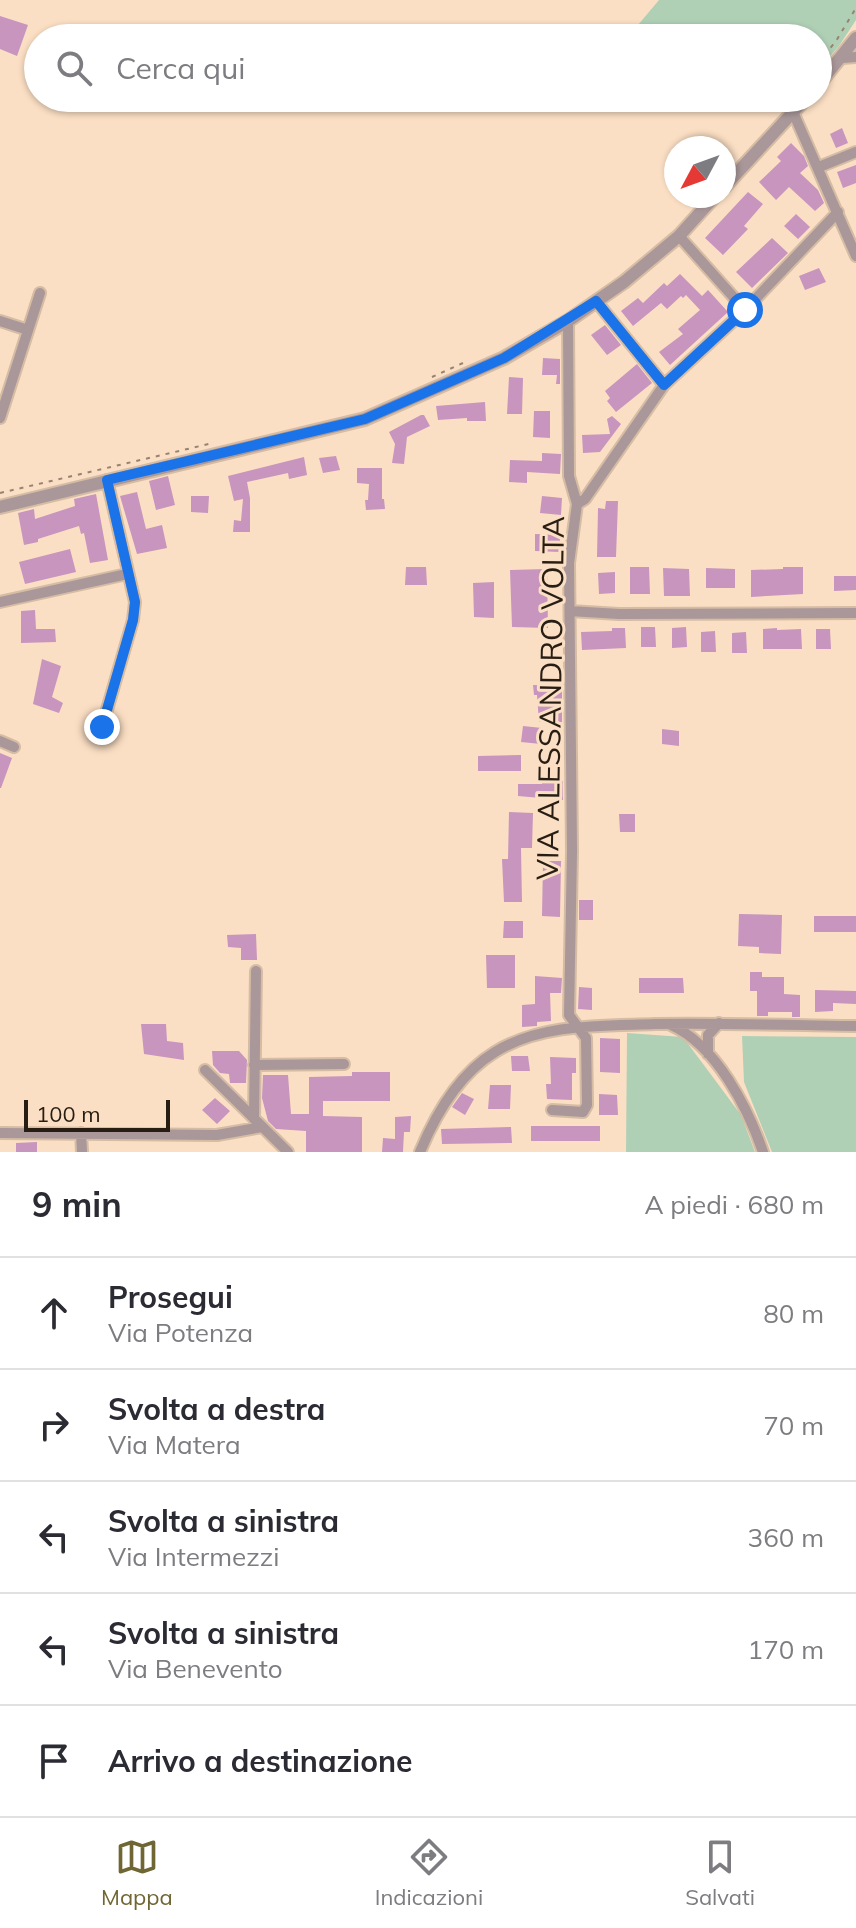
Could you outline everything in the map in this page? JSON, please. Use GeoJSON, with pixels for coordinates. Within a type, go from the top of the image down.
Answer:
{"type":"FeatureCollection","features":[{"type":"Feature","properties":{"kind":"street"},"geometry":{"type":"LineString","coordinates":[[832,69],[856,38]]}},
{"type":"Feature","properties":{"kind":"street"},"geometry":{"type":"LineString","coordinates":[[842,58],[856,57]]}},
{"type":"Feature","properties":{"kind":"street"},"geometry":{"type":"LineString","coordinates":[[736,174],[793,112],[856,256]]}},
{"type":"Feature","properties":{"kind":"street"},"geometry":{"type":"LineString","coordinates":[[819,167],[856,152]]}},
{"type":"Feature","properties":{"kind":"street"},"geometry":{"type":"LineString","coordinates":[[0,507],[365,419],[504,358],[568,321],[624,282],[679,236],[704,208]]}},
{"type":"Feature","properties":{"kind":"street"},"geometry":{"type":"LineString","coordinates":[[577,504],[585,499],[664,385],[745,310],[838,212]]}},
{"type":"Feature","properties":{"kind":"street"},"geometry":{"type":"LineString","coordinates":[[679,236],[745,310]]}},
{"type":"Feature","properties":{"kind":"street"},"geometry":{"type":"LineString","coordinates":[[0,418],[40,293]]}},
{"type":"Feature","properties":{"kind":"street"},"geometry":{"type":"LineString","coordinates":[[596,301],[664,385]]}},
{"type":"Feature","properties":{"kind":"street"},"geometry":{"type":"LineString","coordinates":[[0,321],[28,330]]}},
{"type":"Feature","properties":{"kind":"street","name":"VIA ALESSANDRO VOLTA"},"geometry":{"type":"LineString","coordinates":[[552,1110],[583,1112],[587,1105],[586,1038],[569,1015],[572,851],[569,563],[577,504],[569,476],[568,321]]}},
{"type":"Feature","properties":{"kind":"street"},"geometry":{"type":"LineString","coordinates":[[102,727],[133,620],[135,602],[107,480]]}},
{"type":"Feature","properties":{"kind":"street"},"geometry":{"type":"LineString","coordinates":[[0,602],[127,574]]}},
{"type":"Feature","properties":{"kind":"street"},"geometry":{"type":"LineString","coordinates":[[570,611],[619,614],[856,613]]}},
{"type":"Feature","properties":{"kind":"street"},"geometry":{"type":"LineString","coordinates":[[0,741],[14,747]]}},
{"type":"Feature","properties":{"kind":"street"},"geometry":{"type":"LineString","coordinates":[[256,971],[254,1065],[258,1123]]}},
{"type":"Feature","properties":{"kind":"street"},"geometry":{"type":"LineString","coordinates":[[420,1152],[432,1124],[454,1090],[477,1065],[519,1040],[576,1026],[701,1023],[856,1026]]}},
{"type":"Feature","properties":{"kind":"street"},"geometry":{"type":"LineString","coordinates":[[701,1023],[708,1035],[708,1054]]}},
{"type":"Feature","properties":{"kind":"street"},"geometry":{"type":"LineString","coordinates":[[695,1040],[701,1023]]}},
{"type":"Feature","properties":{"kind":"street"},"geometry":{"type":"LineString","coordinates":[[708,1035],[719,1023]]}},
{"type":"Feature","properties":{"kind":"street"},"geometry":{"type":"LineString","coordinates":[[670,1024],[695,1040],[708,1054],[746,1110],[763,1152]]}},
{"type":"Feature","properties":{"kind":"street"},"geometry":{"type":"LineString","coordinates":[[254,1065],[344,1064]]}},
{"type":"Feature","properties":{"kind":"street"},"geometry":{"type":"LineString","coordinates":[[205,1070],[288,1152]]}},
{"type":"Feature","properties":{"kind":"street"},"geometry":{"type":"LineString","coordinates":[[0,1133],[217,1135],[258,1123]]}},
{"type":"Feature","properties":{"kind":"street"},"geometry":{"type":"LineString","coordinates":[[81,1133],[82,1152]]}},
{"type":"Feature","properties":{"kind":"path"},"geometry":{"type":"LineString","coordinates":[[832,46],[856,8]]}},
{"type":"Feature","properties":{"kind":"path"},"geometry":{"type":"LineString","coordinates":[[422,382],[471,360]]}},
{"type":"Feature","properties":{"kind":"path"},"geometry":{"type":"LineString","coordinates":[[0,493],[216,443]]}},
{"type":"Feature","properties":{"kind":"green space"},"geometry":{"type":"Polygon","coordinates":[[[659,0],[856,0],[856,20],[832,54],[832,24],[639,24],[659,0]]]}},
{"type":"Feature","properties":{"kind":"green space"},"geometry":{"type":"Polygon","coordinates":[[[627,1033],[683,1037],[741,1115],[755,1152],[626,1152],[627,1033]]]}},
{"type":"Feature","properties":{"kind":"green space"},"geometry":{"type":"Polygon","coordinates":[[[742,1036],[856,1037],[856,1152],[772,1152],[744,1082],[742,1036]]]}},
{"type":"Feature","properties":{"kind":"building"},"geometry":{"type":"Polygon","coordinates":[[[0,16],[25,24],[17,56],[0,49],[0,16]]]}},
{"type":"Feature","properties":{"kind":"building"},"geometry":{"type":"Polygon","coordinates":[[[842,128],[848,143],[836,148],[830,134],[842,128]]]}},
{"type":"Feature","properties":{"kind":"building"},"geometry":{"type":"Polygon","coordinates":[[[791,143],[804,156],[808,166],[800,173],[818,190],[824,203],[815,211],[789,187],[776,200],[759,182],[781,161],[777,157],[791,143]]]}},
{"type":"Feature","properties":{"kind":"building"},"geometry":{"type":"Polygon","coordinates":[[[856,165],[856,183],[843,188],[837,172],[856,165]]]}},
{"type":"Feature","properties":{"kind":"building"},"geometry":{"type":"Polygon","coordinates":[[[748,192],[763,204],[744,226],[748,229],[723,255],[705,238],[748,192]]]}},
{"type":"Feature","properties":{"kind":"building"},"geometry":{"type":"Polygon","coordinates":[[[796,214],[810,227],[798,239],[784,226],[796,214]]]}},
{"type":"Feature","properties":{"kind":"building"},"geometry":{"type":"Polygon","coordinates":[[[772,238],[788,253],[752,288],[736,272],[772,238]]]}},
{"type":"Feature","properties":{"kind":"building"},"geometry":{"type":"Polygon","coordinates":[[[819,268],[826,282],[805,290],[799,276],[819,268]]]}},
{"type":"Feature","properties":{"kind":"building"},"geometry":{"type":"Polygon","coordinates":[[[680,274],[702,296],[708,290],[728,312],[670,365],[659,352],[683,334],[678,329],[700,310],[686,295],[667,309],[661,303],[633,326],[621,311],[638,298],[643,303],[664,283],[667,286],[680,274]]]}},
{"type":"Feature","properties":{"kind":"building"},"geometry":{"type":"Polygon","coordinates":[[[605,325],[621,345],[607,355],[591,335],[605,325]]]}},
{"type":"Feature","properties":{"kind":"building"},"geometry":{"type":"Polygon","coordinates":[[[543,358],[560,359],[560,384],[556,384],[557,375],[542,375],[543,358]]]}},
{"type":"Feature","properties":{"kind":"building"},"geometry":{"type":"Polygon","coordinates":[[[637,364],[652,383],[616,412],[607,401],[610,398],[605,391],[637,364]]]}},
{"type":"Feature","properties":{"kind":"building"},"geometry":{"type":"Polygon","coordinates":[[[509,377],[523,378],[522,414],[507,414],[509,377]]]}},
{"type":"Feature","properties":{"kind":"building"},"geometry":{"type":"Polygon","coordinates":[[[485,402],[486,421],[467,421],[467,418],[438,420],[436,406],[485,402]]]}},
{"type":"Feature","properties":{"kind":"building"},"geometry":{"type":"Polygon","coordinates":[[[534,411],[550,411],[550,438],[533,437],[534,411]]]}},
{"type":"Feature","properties":{"kind":"building"},"geometry":{"type":"Polygon","coordinates":[[[421,415],[430,426],[407,437],[404,464],[392,463],[395,444],[389,432],[421,415]]]}},
{"type":"Feature","properties":{"kind":"building"},"geometry":{"type":"Polygon","coordinates":[[[612,416],[621,424],[600,452],[583,453],[582,435],[610,434],[607,419],[612,416]]]}},
{"type":"Feature","properties":{"kind":"building"},"geometry":{"type":"Polygon","coordinates":[[[542,453],[561,454],[560,474],[527,472],[527,483],[509,482],[510,460],[542,461],[542,453]]]}},
{"type":"Feature","properties":{"kind":"building"},"geometry":{"type":"Polygon","coordinates":[[[336,456],[340,470],[323,473],[319,458],[336,456]]]}},
{"type":"Feature","properties":{"kind":"building"},"geometry":{"type":"Polygon","coordinates":[[[304,457],[307,475],[289,479],[288,473],[247,482],[250,532],[233,532],[234,520],[241,521],[243,499],[234,501],[228,476],[304,457]]]}},
{"type":"Feature","properties":{"kind":"building"},"geometry":{"type":"Polygon","coordinates":[[[357,468],[382,468],[385,509],[366,510],[369,484],[357,483],[357,468]]]}},
{"type":"Feature","properties":{"kind":"building"},"geometry":{"type":"Polygon","coordinates":[[[168,476],[175,505],[156,510],[149,481],[168,476]]]}},
{"type":"Feature","properties":{"kind":"building"},"geometry":{"type":"Polygon","coordinates":[[[137,492],[146,529],[162,525],[167,548],[137,554],[120,496],[137,492]]]}},
{"type":"Feature","properties":{"kind":"building"},"geometry":{"type":"Polygon","coordinates":[[[96,494],[108,560],[90,563],[84,533],[81,534],[79,526],[24,545],[18,513],[34,509],[35,519],[75,506],[74,499],[96,494]]]}},
{"type":"Feature","properties":{"kind":"building"},"geometry":{"type":"Polygon","coordinates":[[[191,496],[209,496],[208,513],[191,512],[191,496]]]}},
{"type":"Feature","properties":{"kind":"building"},"geometry":{"type":"Polygon","coordinates":[[[542,496],[562,498],[561,515],[540,513],[542,496]]]}},
{"type":"Feature","properties":{"kind":"building"},"geometry":{"type":"Polygon","coordinates":[[[606,501],[618,501],[616,557],[597,557],[598,508],[605,509],[606,501]]]}},
{"type":"Feature","properties":{"kind":"building"},"geometry":{"type":"Polygon","coordinates":[[[535,534],[560,535],[560,552],[535,551],[535,534]]]}},
{"type":"Feature","properties":{"kind":"building"},"geometry":{"type":"Polygon","coordinates":[[[70,549],[76,572],[25,584],[19,562],[70,549]]]}},
{"type":"Feature","properties":{"kind":"building"},"geometry":{"type":"Polygon","coordinates":[[[406,567],[426,567],[427,585],[405,585],[406,567]]]}},
{"type":"Feature","properties":{"kind":"building"},"geometry":{"type":"Polygon","coordinates":[[[630,567],[649,567],[650,594],[630,594],[630,567]]]}},
{"type":"Feature","properties":{"kind":"building"},"geometry":{"type":"Polygon","coordinates":[[[803,567],[803,594],[751,597],[751,570],[803,567]]]}},
{"type":"Feature","properties":{"kind":"building"},"geometry":{"type":"Polygon","coordinates":[[[663,568],[689,569],[690,596],[664,596],[663,568]]]}},
{"type":"Feature","properties":{"kind":"building"},"geometry":{"type":"Polygon","coordinates":[[[706,568],[735,569],[735,588],[706,588],[706,568]]]}},
{"type":"Feature","properties":{"kind":"building"},"geometry":{"type":"Polygon","coordinates":[[[547,569],[548,628],[512,627],[510,570],[547,569]]]}},
{"type":"Feature","properties":{"kind":"building"},"geometry":{"type":"Polygon","coordinates":[[[615,572],[615,593],[599,594],[598,573],[615,572]]]}},
{"type":"Feature","properties":{"kind":"building"},"geometry":{"type":"Polygon","coordinates":[[[834,576],[856,576],[856,590],[834,591],[834,576]]]}},
{"type":"Feature","properties":{"kind":"building"},"geometry":{"type":"Polygon","coordinates":[[[494,582],[494,618],[474,617],[473,583],[494,582]]]}},
{"type":"Feature","properties":{"kind":"building"},"geometry":{"type":"Polygon","coordinates":[[[35,610],[36,629],[55,629],[56,642],[21,643],[21,611],[35,610]]]}},
{"type":"Feature","properties":{"kind":"building"},"geometry":{"type":"Polygon","coordinates":[[[641,627],[655,627],[656,647],[641,647],[641,627]]]}},
{"type":"Feature","properties":{"kind":"building"},"geometry":{"type":"Polygon","coordinates":[[[686,627],[687,647],[672,648],[672,628],[686,627]]]}},
{"type":"Feature","properties":{"kind":"building"},"geometry":{"type":"Polygon","coordinates":[[[612,628],[625,628],[626,648],[582,650],[581,632],[612,631],[612,628]]]}},
{"type":"Feature","properties":{"kind":"building"},"geometry":{"type":"Polygon","coordinates":[[[763,629],[801,629],[802,649],[763,649],[763,629]]]}},
{"type":"Feature","properties":{"kind":"building"},"geometry":{"type":"Polygon","coordinates":[[[816,629],[830,629],[831,649],[816,649],[816,629]]]}},
{"type":"Feature","properties":{"kind":"building"},"geometry":{"type":"Polygon","coordinates":[[[715,631],[716,652],[701,652],[701,632],[715,631]]]}},
{"type":"Feature","properties":{"kind":"building"},"geometry":{"type":"Polygon","coordinates":[[[746,632],[747,653],[732,653],[732,633],[746,632]]]}},
{"type":"Feature","properties":{"kind":"building"},"geometry":{"type":"Polygon","coordinates":[[[42,659],[61,666],[52,697],[63,703],[59,713],[33,704],[42,659]]]}},
{"type":"Feature","properties":{"kind":"building"},"geometry":{"type":"Polygon","coordinates":[[[533,685],[562,686],[562,722],[539,722],[533,685]]]}},
{"type":"Feature","properties":{"kind":"building"},"geometry":{"type":"Polygon","coordinates":[[[523,726],[542,728],[541,744],[521,742],[523,726]]]}},
{"type":"Feature","properties":{"kind":"building"},"geometry":{"type":"Polygon","coordinates":[[[662,729],[679,731],[679,746],[662,744],[662,729]]]}},
{"type":"Feature","properties":{"kind":"building"},"geometry":{"type":"Polygon","coordinates":[[[0,753],[12,758],[1,788],[0,788],[0,753]]]}},
{"type":"Feature","properties":{"kind":"building"},"geometry":{"type":"Polygon","coordinates":[[[521,755],[521,771],[478,771],[478,756],[521,755]]]}},
{"type":"Feature","properties":{"kind":"building"},"geometry":{"type":"Polygon","coordinates":[[[542,780],[563,781],[563,800],[518,796],[518,784],[542,784],[542,780]]]}},
{"type":"Feature","properties":{"kind":"building"},"geometry":{"type":"Polygon","coordinates":[[[509,812],[533,813],[532,848],[521,848],[522,902],[504,902],[502,859],[508,859],[509,812]]]}},
{"type":"Feature","properties":{"kind":"building"},"geometry":{"type":"Polygon","coordinates":[[[619,814],[635,814],[635,832],[620,832],[619,814]]]}},
{"type":"Feature","properties":{"kind":"building"},"geometry":{"type":"Polygon","coordinates":[[[543,861],[561,861],[560,917],[542,916],[543,861]]]}},
{"type":"Feature","properties":{"kind":"building"},"geometry":{"type":"Polygon","coordinates":[[[579,900],[593,900],[593,920],[579,920],[579,900]]]}},
{"type":"Feature","properties":{"kind":"building"},"geometry":{"type":"Polygon","coordinates":[[[739,914],[782,915],[781,954],[759,953],[759,947],[738,946],[739,914]]]}},
{"type":"Feature","properties":{"kind":"building"},"geometry":{"type":"Polygon","coordinates":[[[814,916],[856,916],[856,932],[814,932],[814,916]]]}},
{"type":"Feature","properties":{"kind":"building"},"geometry":{"type":"Polygon","coordinates":[[[504,921],[523,921],[523,938],[503,938],[504,921]]]}},
{"type":"Feature","properties":{"kind":"building"},"geometry":{"type":"Polygon","coordinates":[[[256,934],[257,960],[241,960],[241,948],[228,947],[227,935],[256,934]]]}},
{"type":"Feature","properties":{"kind":"building"},"geometry":{"type":"Polygon","coordinates":[[[486,955],[515,955],[515,988],[487,988],[486,955]]]}},
{"type":"Feature","properties":{"kind":"building"},"geometry":{"type":"Polygon","coordinates":[[[750,972],[762,972],[762,977],[784,977],[784,994],[800,995],[800,1017],[792,1017],[792,1012],[768,1012],[768,1016],[757,1016],[757,991],[750,991],[750,972]]]}},
{"type":"Feature","properties":{"kind":"building"},"geometry":{"type":"Polygon","coordinates":[[[535,976],[562,978],[561,993],[550,993],[551,1021],[522,1027],[522,1005],[535,1004],[535,976]]]}},
{"type":"Feature","properties":{"kind":"building"},"geometry":{"type":"Polygon","coordinates":[[[639,978],[683,978],[684,993],[639,993],[639,978]]]}},
{"type":"Feature","properties":{"kind":"building"},"geometry":{"type":"Polygon","coordinates":[[[579,987],[592,988],[592,1010],[578,1009],[579,987]]]}},
{"type":"Feature","properties":{"kind":"building"},"geometry":{"type":"Polygon","coordinates":[[[815,990],[856,991],[856,1004],[833,1003],[833,1011],[815,1012],[815,990]]]}},
{"type":"Feature","properties":{"kind":"building"},"geometry":{"type":"Polygon","coordinates":[[[141,1024],[166,1024],[167,1041],[183,1043],[184,1060],[144,1054],[141,1024]]]}},
{"type":"Feature","properties":{"kind":"building"},"geometry":{"type":"Polygon","coordinates":[[[600,1038],[620,1039],[620,1073],[600,1072],[600,1038]]]}},
{"type":"Feature","properties":{"kind":"building"},"geometry":{"type":"Polygon","coordinates":[[[212,1051],[239,1051],[247,1060],[246,1083],[230,1083],[229,1074],[220,1073],[213,1065],[212,1051]]]}},
{"type":"Feature","properties":{"kind":"building"},"geometry":{"type":"Polygon","coordinates":[[[511,1056],[528,1056],[530,1071],[512,1071],[511,1056]]]}},
{"type":"Feature","properties":{"kind":"building"},"geometry":{"type":"Polygon","coordinates":[[[550,1057],[576,1058],[576,1073],[572,1073],[572,1100],[547,1099],[546,1084],[551,1084],[550,1057]]]}},
{"type":"Feature","properties":{"kind":"building"},"geometry":{"type":"Polygon","coordinates":[[[352,1072],[390,1072],[390,1101],[323,1101],[323,1116],[362,1117],[362,1152],[306,1152],[306,1131],[276,1129],[268,1121],[262,1098],[263,1075],[288,1075],[291,1114],[309,1114],[309,1077],[352,1076],[352,1072]]]}},
{"type":"Feature","properties":{"kind":"building"},"geometry":{"type":"Polygon","coordinates":[[[490,1085],[511,1085],[510,1109],[488,1109],[490,1085]]]}},
{"type":"Feature","properties":{"kind":"building"},"geometry":{"type":"Polygon","coordinates":[[[462,1093],[474,1099],[465,1115],[452,1107],[462,1093]]]}},
{"type":"Feature","properties":{"kind":"building"},"geometry":{"type":"Polygon","coordinates":[[[599,1094],[617,1095],[618,1115],[599,1115],[599,1094]]]}},
{"type":"Feature","properties":{"kind":"building"},"geometry":{"type":"Polygon","coordinates":[[[215,1098],[230,1111],[217,1124],[202,1110],[215,1098]]]}},
{"type":"Feature","properties":{"kind":"building"},"geometry":{"type":"Polygon","coordinates":[[[411,1116],[410,1132],[404,1132],[403,1152],[382,1152],[383,1138],[395,1139],[395,1117],[411,1116]]]}},
{"type":"Feature","properties":{"kind":"building"},"geometry":{"type":"Polygon","coordinates":[[[531,1126],[600,1126],[600,1141],[531,1141],[531,1126]]]}},
{"type":"Feature","properties":{"kind":"building"},"geometry":{"type":"Polygon","coordinates":[[[511,1127],[512,1143],[442,1144],[441,1129],[511,1127]]]}},
{"type":"Feature","properties":{"kind":"building"},"geometry":{"type":"Polygon","coordinates":[[[37,1142],[37,1152],[16,1152],[16,1143],[37,1142]]]}},
{"type":"Feature","properties":{"kind":"route"},"geometry":{"type":"LineString","coordinates":[[102,727],[133,620],[135,602],[107,480],[365,419],[504,358],[596,301],[664,385],[745,310]]}}]}
